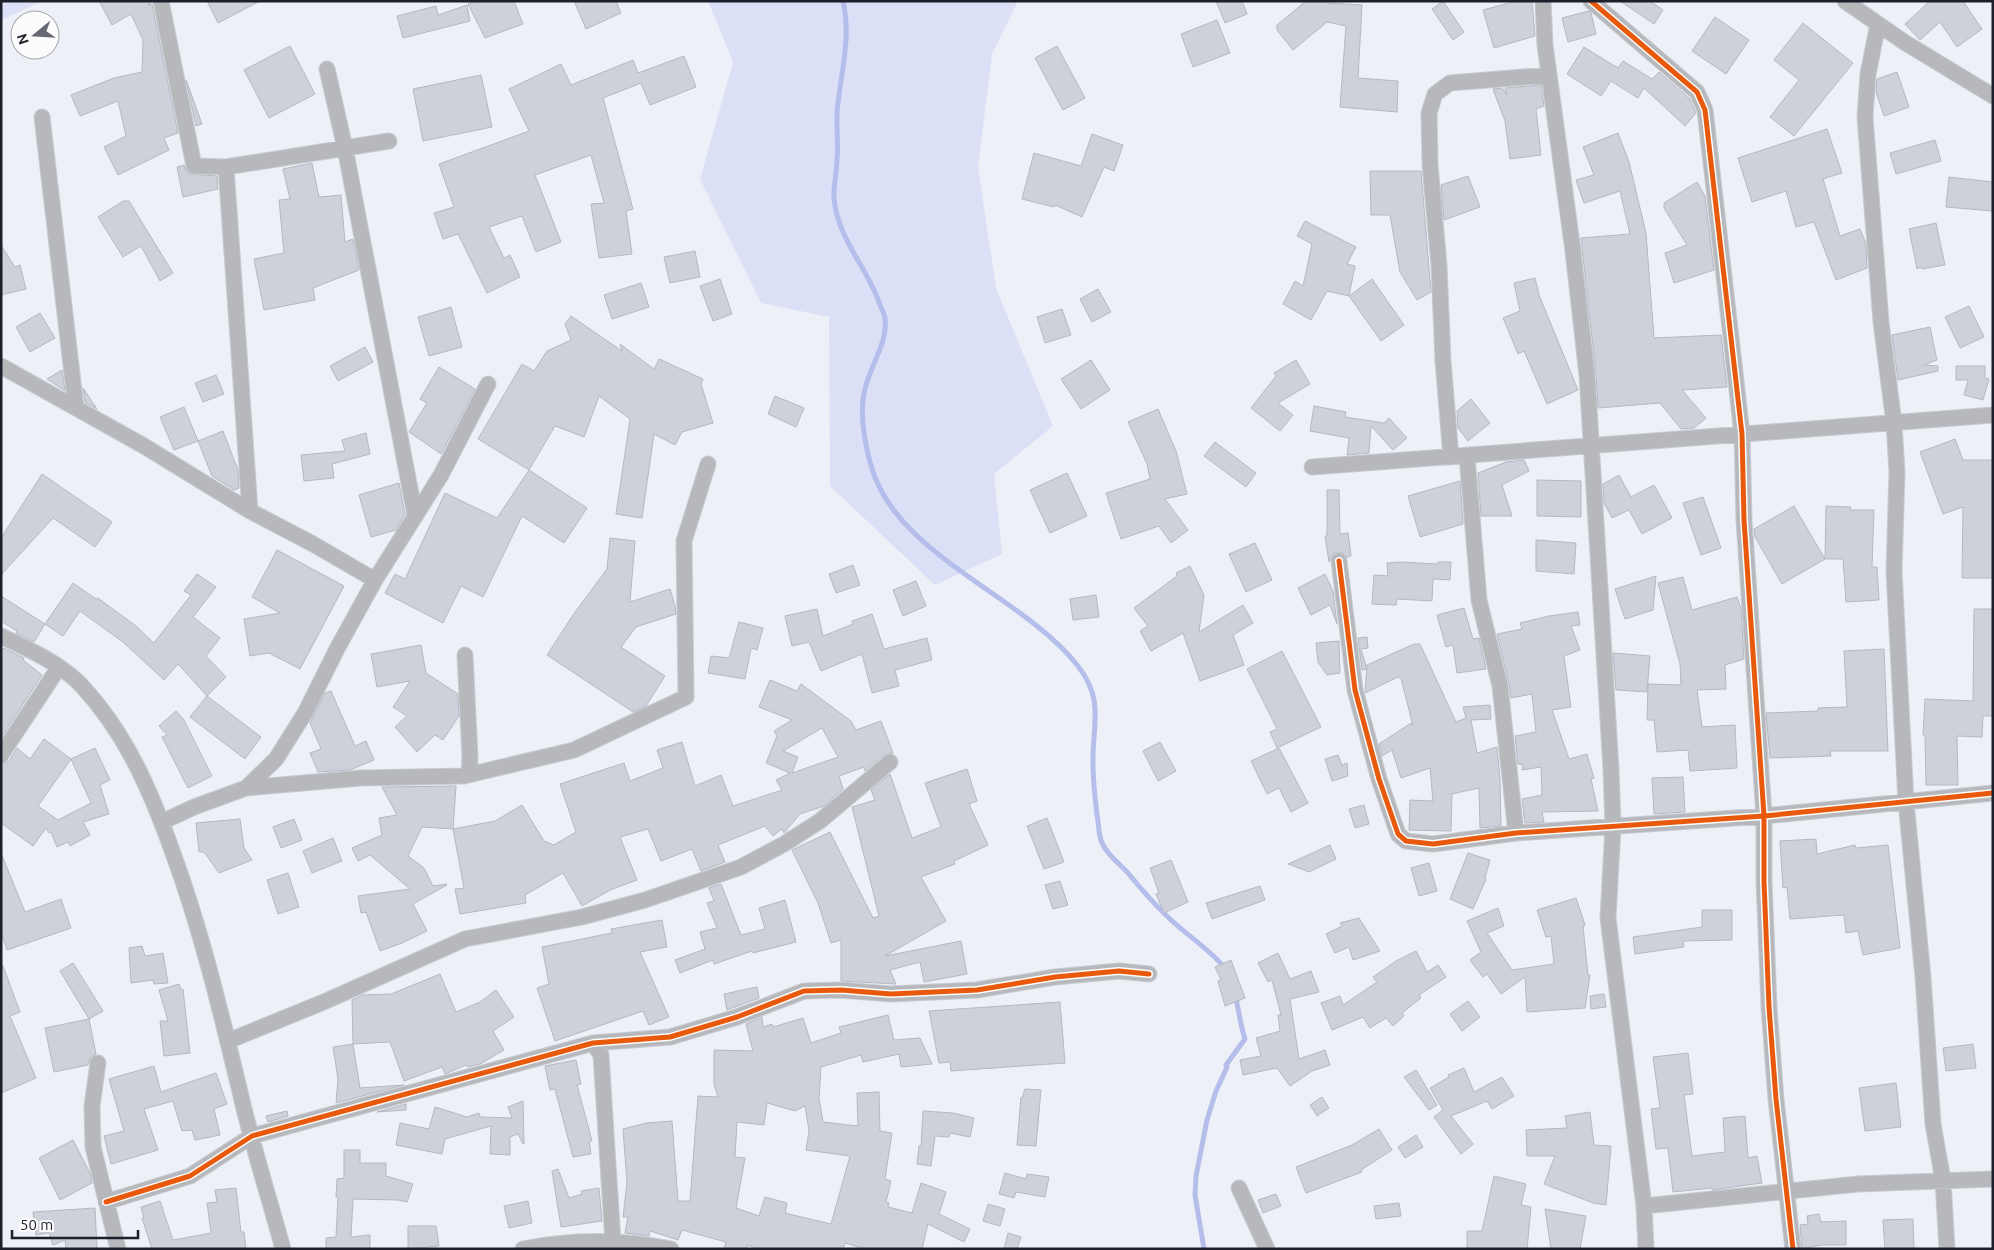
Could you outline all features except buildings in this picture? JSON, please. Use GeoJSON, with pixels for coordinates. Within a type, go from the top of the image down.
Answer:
{"type":"FeatureCollection","features":[{"type":"Feature","properties":{"kind":"street"},"geometry":{"type":"LineString","coordinates":[[161,1],[194,166],[226,167],[389,141]]}},
{"type":"Feature","properties":{"kind":"street"},"geometry":{"type":"LineString","coordinates":[[1543,1],[1549,75],[1587,375],[1611,769],[1613,827],[1608,918],[1644,1206],[1646,1249]]}},
{"type":"Feature","properties":{"kind":"street"},"geometry":{"type":"LineString","coordinates":[[1592,1],[1697,92],[1705,110],[1742,434],[1744,520],[1764,816],[1764,881],[1769,1007],[1776,1099],[1793,1249]]}},
{"type":"Feature","properties":{"kind":"street"},"geometry":{"type":"LineString","coordinates":[[1845,1],[1878,24],[1993,96]]}},
{"type":"Feature","properties":{"kind":"street"},"geometry":{"type":"LineString","coordinates":[[1878,24],[1868,74],[1864,117],[1880,313],[1894,423],[1897,472],[1894,571],[1906,802],[1923,977],[1933,1124],[1943,1180],[1947,1249]]}},
{"type":"Feature","properties":{"kind":"street"},"geometry":{"type":"LineString","coordinates":[[327,69],[346,148],[415,515]]}},
{"type":"Feature","properties":{"kind":"street"},"geometry":{"type":"LineString","coordinates":[[1516,833],[1500,686],[1479,600],[1459,456],[1443,360],[1439,265],[1430,165],[1429,113],[1435,94],[1450,83],[1549,75]]}},
{"type":"Feature","properties":{"kind":"street"},"geometry":{"type":"LineString","coordinates":[[42,117],[76,408]]}},
{"type":"Feature","properties":{"kind":"street"},"geometry":{"type":"LineString","coordinates":[[226,167],[250,511]]}},
{"type":"Feature","properties":{"kind":"street"},"geometry":{"type":"LineString","coordinates":[[1,366],[144,446],[250,511],[313,544],[375,580]]}},
{"type":"Feature","properties":{"kind":"street"},"geometry":{"type":"LineString","coordinates":[[246,788],[276,759],[305,713],[338,647],[375,580],[441,475],[488,384]]}},
{"type":"Feature","properties":{"kind":"street"},"geometry":{"type":"LineString","coordinates":[[1312,467],[1993,415]]}},
{"type":"Feature","properties":{"kind":"street"},"geometry":{"type":"LineString","coordinates":[[162,822],[194,807],[246,788],[361,778],[464,776],[574,750],[686,697],[684,541],[708,464]]}},
{"type":"Feature","properties":{"kind":"street"},"geometry":{"type":"LineString","coordinates":[[1339,561],[1355,690],[1379,779],[1398,834],[1406,841],[1433,844],[1516,833],[1764,816],[1993,793]]}},
{"type":"Feature","properties":{"kind":"street"},"geometry":{"type":"LineString","coordinates":[[1,636],[59,667],[80,684],[109,718],[129,750],[162,822],[190,900],[228,1041],[240,1095],[283,1249]]}},
{"type":"Feature","properties":{"kind":"street"},"geometry":{"type":"LineString","coordinates":[[464,776],[469,772],[470,757],[465,655]]}},
{"type":"Feature","properties":{"kind":"street"},"geometry":{"type":"LineString","coordinates":[[1,755],[59,667]]}},
{"type":"Feature","properties":{"kind":"street"},"geometry":{"type":"LineString","coordinates":[[228,1041],[326,1001],[465,939],[582,917],[645,900],[741,867],[784,844],[820,821],[890,762]]}},
{"type":"Feature","properties":{"kind":"street"},"geometry":{"type":"LineString","coordinates":[[106,1202],[190,1176],[252,1136],[593,1043],[670,1037],[737,1017],[804,991],[841,990],[891,994],[977,990],[1055,977],[1119,971],[1149,974]]}},
{"type":"Feature","properties":{"kind":"street"},"geometry":{"type":"LineString","coordinates":[[593,1043],[601,1055],[613,1242]]}},
{"type":"Feature","properties":{"kind":"street"},"geometry":{"type":"LineString","coordinates":[[98,1063],[92,1106],[94,1147],[118,1249]]}},
{"type":"Feature","properties":{"kind":"street"},"geometry":{"type":"LineString","coordinates":[[1644,1206],[1858,1184],[1993,1179]]}},
{"type":"Feature","properties":{"kind":"street"},"geometry":{"type":"LineString","coordinates":[[1239,1188],[1267,1249]]}},
{"type":"Feature","properties":{"kind":"street"},"geometry":{"type":"LineString","coordinates":[[523,1249],[576,1241],[613,1242],[671,1249]]}},
{"type":"Feature","properties":{"kind":"shaded area"},"geometry":{"type":"Polygon","coordinates":[[[1,1],[43,1],[23,10],[10,10],[10,16],[1,20],[1,1]]]}},
{"type":"Feature","properties":{"kind":"shaded area"},"geometry":{"type":"Polygon","coordinates":[[[708,1],[1018,1],[992,54],[978,167],[996,288],[1053,426],[994,474],[1002,554],[935,585],[830,486],[829,317],[761,303],[700,179],[733,62],[708,1]]]}},
{"type":"Feature","properties":{"kind":"waterway"},"geometry":{"type":"LineString","coordinates":[[843,1],[846,39],[837,110],[834,199],[841,227],[873,289],[885,318],[884,337],[867,380],[862,407],[863,426],[870,462],[883,494],[904,523],[931,548],[1025,616],[1054,640],[1078,666],[1092,691],[1094,702],[1093,777],[1099,833],[1102,843],[1110,855],[1159,908],[1225,968]]}},
{"type":"Feature","properties":{"kind":"waterway"},"geometry":{"type":"LineString","coordinates":[[1204,1249],[1195,1195],[1196,1176],[1207,1120],[1216,1091],[1227,1067],[1226,1065],[1245,1039],[1235,995]]}},
{"type":"Feature","properties":{"kind":"cycle path"},"geometry":{"type":"LineString","coordinates":[[1591,1],[1697,92],[1705,110],[1742,434],[1744,520],[1764,816],[1764,881],[1769,1007],[1776,1099],[1793,1249]]}},
{"type":"Feature","properties":{"kind":"cycle path"},"geometry":{"type":"LineString","coordinates":[[1339,561],[1355,690],[1379,779],[1398,834],[1406,841],[1433,844],[1516,833],[1764,816],[1993,793]]}},
{"type":"Feature","properties":{"kind":"cycle path"},"geometry":{"type":"LineString","coordinates":[[106,1202],[190,1176],[252,1136],[593,1043],[670,1037],[737,1017],[804,991],[841,990],[891,994],[977,990],[1055,977],[1119,971],[1149,974]]}}]}
